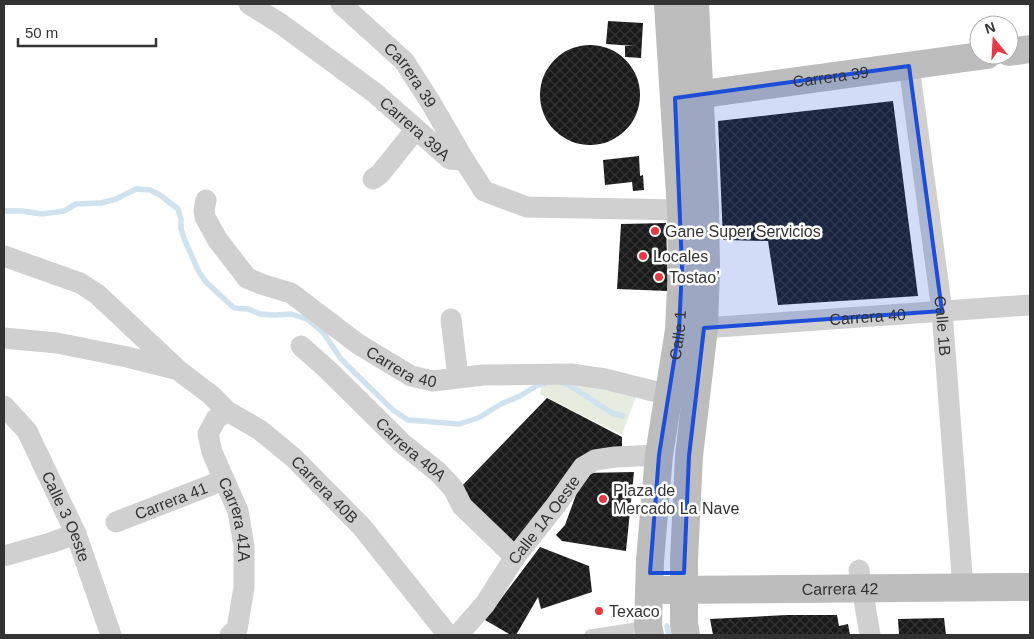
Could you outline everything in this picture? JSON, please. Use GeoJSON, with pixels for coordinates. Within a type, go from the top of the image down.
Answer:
{"type":"FeatureCollection","features":[{"type":"Feature","properties":{"kind":"main road","name":"Calle 1"},"geometry":{"type":"LineString","coordinates":[[668,4],[687,96],[705,206],[706,268],[704,328],[689,456],[684,581],[684,624],[686,635]]}},
{"type":"Feature","properties":{"kind":"main road","name":"Calle 1"},"geometry":{"type":"LineString","coordinates":[[649,630],[650,582],[659,455],[679,330],[687,96],[694,4]]}},
{"type":"Feature","properties":{"kind":"main road","name":"Carrera 39"},"geometry":{"type":"LineString","coordinates":[[687,96],[969,57]]}},
{"type":"Feature","properties":{"kind":"main road","name":"Carrera 42"},"geometry":{"type":"LineString","coordinates":[[650,582],[962,578],[1030,568]]}},
{"type":"Feature","properties":{"kind":"main road","name":"Carrera 42"},"geometry":{"type":"LineString","coordinates":[[962,578],[1030,587]]}},
{"type":"Feature","properties":{"kind":"street","name":"Carrera 39A"},"geometry":{"type":"LineString","coordinates":[[249,4],[282,24],[375,93],[450,159],[464,160],[484,191],[527,207],[682,210]]}},
{"type":"Feature","properties":{"kind":"street","name":"Carrera 39"},"geometry":{"type":"LineString","coordinates":[[341,4],[404,61],[464,160]]}},
{"type":"Feature","properties":{"kind":"street","name":"Calle 1B"},"geometry":{"type":"LineString","coordinates":[[909,66],[942,311],[962,578]]}},
{"type":"Feature","properties":{"kind":"street"},"geometry":{"type":"LineString","coordinates":[[373,179],[380,174],[416,129]]}},
{"type":"Feature","properties":{"kind":"street","name":"Carrera 40"},"geometry":{"type":"LineString","coordinates":[[206,200],[205,217],[217,240],[247,278],[291,293],[358,344],[411,376],[433,381],[458,377],[514,374],[571,374],[605,379],[668,395]]}},
{"type":"Feature","properties":{"kind":"street","name":"Carrera 40B"},"geometry":{"type":"LineString","coordinates":[[4,256],[80,283],[97,294],[178,370],[211,395],[227,412],[260,430],[294,458],[362,527],[448,635]]}},
{"type":"Feature","properties":{"kind":"street","name":"Carrera 40"},"geometry":{"type":"LineString","coordinates":[[704,328],[1030,305]]}},
{"type":"Feature","properties":{"kind":"street"},"geometry":{"type":"LineString","coordinates":[[451,319],[458,377]]}},
{"type":"Feature","properties":{"kind":"street","name":"Carrera 40B"},"geometry":{"type":"LineString","coordinates":[[4,338],[57,343],[127,357],[178,370]]}},
{"type":"Feature","properties":{"kind":"street","name":"Carrera 40A"},"geometry":{"type":"LineString","coordinates":[[301,346],[403,444],[438,472],[453,488],[462,506],[515,557]]}},
{"type":"Feature","properties":{"kind":"street","name":"Calle 3 Oeste"},"geometry":{"type":"LineString","coordinates":[[4,406],[27,431],[76,534],[111,635]]}},
{"type":"Feature","properties":{"kind":"street","name":"Carrera 41A"},"geometry":{"type":"LineString","coordinates":[[227,412],[216,419],[208,434],[212,452],[238,511],[244,546],[244,588],[237,628],[230,635]]}},
{"type":"Feature","properties":{"kind":"street","name":"Calle 1A Oeste"},"geometry":{"type":"LineString","coordinates":[[458,635],[485,604],[515,557],[556,505],[583,466],[596,460],[615,457],[659,455]]}},
{"type":"Feature","properties":{"kind":"street","name":"Carrera 41"},"geometry":{"type":"LineString","coordinates":[[116,522],[224,480]]}},
{"type":"Feature","properties":{"kind":"street"},"geometry":{"type":"LineString","coordinates":[[4,556],[76,534]]}},
{"type":"Feature","properties":{"kind":"street"},"geometry":{"type":"LineString","coordinates":[[861,580],[870,635]]}},
{"type":"Feature","properties":{"kind":"lane"},"geometry":{"type":"LineString","coordinates":[[590,635],[649,630]]}},
{"type":"Feature","properties":{"kind":"highlighted area"},"geometry":{"type":"Polygon","coordinates":[[[909,66],[942,311],[704,328],[689,456],[684,573],[650,573],[659,455],[679,330],[682,268],[675,98],[909,66]]]}},
{"type":"Feature","properties":{"kind":"shaded area"},"geometry":{"type":"Polygon","coordinates":[[[545,376],[638,391],[622,435],[540,394],[545,376]]]}},
{"type":"Feature","properties":{"kind":"building"},"geometry":{"type":"Polygon","coordinates":[[[608,21],[643,23],[641,58],[625,57],[625,46],[635,46],[606,44],[608,21]]]}},
{"type":"Feature","properties":{"kind":"building"},"geometry":{"type":"Polygon","coordinates":[[[590,45],[600,46],[618,53],[632,67],[639,85],[639,105],[632,123],[618,137],[600,144],[590,145],[580,144],[562,137],[548,123],[541,105],[540,95],[541,85],[548,67],[562,53],[580,46],[590,45]]]}},
{"type":"Feature","properties":{"kind":"building"},"geometry":{"type":"Polygon","coordinates":[[[893,101],[918,296],[778,305],[768,241],[723,240],[718,121],[893,101]]]}},
{"type":"Feature","properties":{"kind":"building"},"geometry":{"type":"Polygon","coordinates":[[[639,156],[640,176],[643,175],[644,190],[633,191],[632,182],[605,185],[603,160],[639,156]]]}},
{"type":"Feature","properties":{"kind":"building","name":"Locales"},"geometry":{"type":"Polygon","coordinates":[[[666,223],[668,291],[617,289],[621,224],[666,223]]]}},
{"type":"Feature","properties":{"kind":"building"},"geometry":{"type":"Polygon","coordinates":[[[547,398],[622,437],[622,454],[603,450],[513,552],[458,490],[547,398]]]}},
{"type":"Feature","properties":{"kind":"building","name":"Plaza de Mercado La Nave"},"geometry":{"type":"Polygon","coordinates":[[[634,472],[626,551],[562,541],[556,535],[565,525],[584,473],[634,472]]]}},
{"type":"Feature","properties":{"kind":"building"},"geometry":{"type":"Polygon","coordinates":[[[540,547],[589,566],[592,592],[541,609],[538,597],[516,635],[511,635],[485,620],[540,547]]]}},
{"type":"Feature","properties":{"kind":"building"},"geometry":{"type":"Polygon","coordinates":[[[787,615],[837,615],[839,626],[848,624],[850,635],[713,635],[710,619],[787,615]]]}},
{"type":"Feature","properties":{"kind":"building"},"geometry":{"type":"Polygon","coordinates":[[[944,618],[946,635],[899,635],[898,619],[944,618]]]}},
{"type":"Feature","properties":{"kind":"waterway"},"geometry":{"type":"LineString","coordinates":[[4,211],[42,214],[64,211],[76,204],[101,203],[116,199],[136,189],[150,190],[160,195],[178,209],[181,229],[199,272],[206,282],[234,308],[248,309],[260,314],[291,314],[307,319],[323,332],[341,359],[393,410],[408,420],[459,424],[478,418],[503,403],[520,396],[538,385],[544,384]]}},
{"type":"Feature","properties":{"kind":"waterway"},"geometry":{"type":"LineString","coordinates":[[563,383],[612,413],[623,416]]}},
{"type":"Feature","properties":{"kind":"waterway"},"geometry":{"type":"LineString","coordinates":[[667,626],[669,635]]}},
{"type":"Feature","properties":{"kind":"place","name":"Gane Super Servicios"},"geometry":{"type":"Point","coordinates":[655,231]}},
{"type":"Feature","properties":{"kind":"place","name":"Locales"},"geometry":{"type":"Point","coordinates":[643,256]}},
{"type":"Feature","properties":{"kind":"place","name":"Tostao’"},"geometry":{"type":"Point","coordinates":[659,277]}},
{"type":"Feature","properties":{"kind":"place","name":"Plaza de Mercado La Nave"},"geometry":{"type":"Point","coordinates":[603,499]}},
{"type":"Feature","properties":{"kind":"place","name":"Texaco"},"geometry":{"type":"Point","coordinates":[599,611]}}]}
